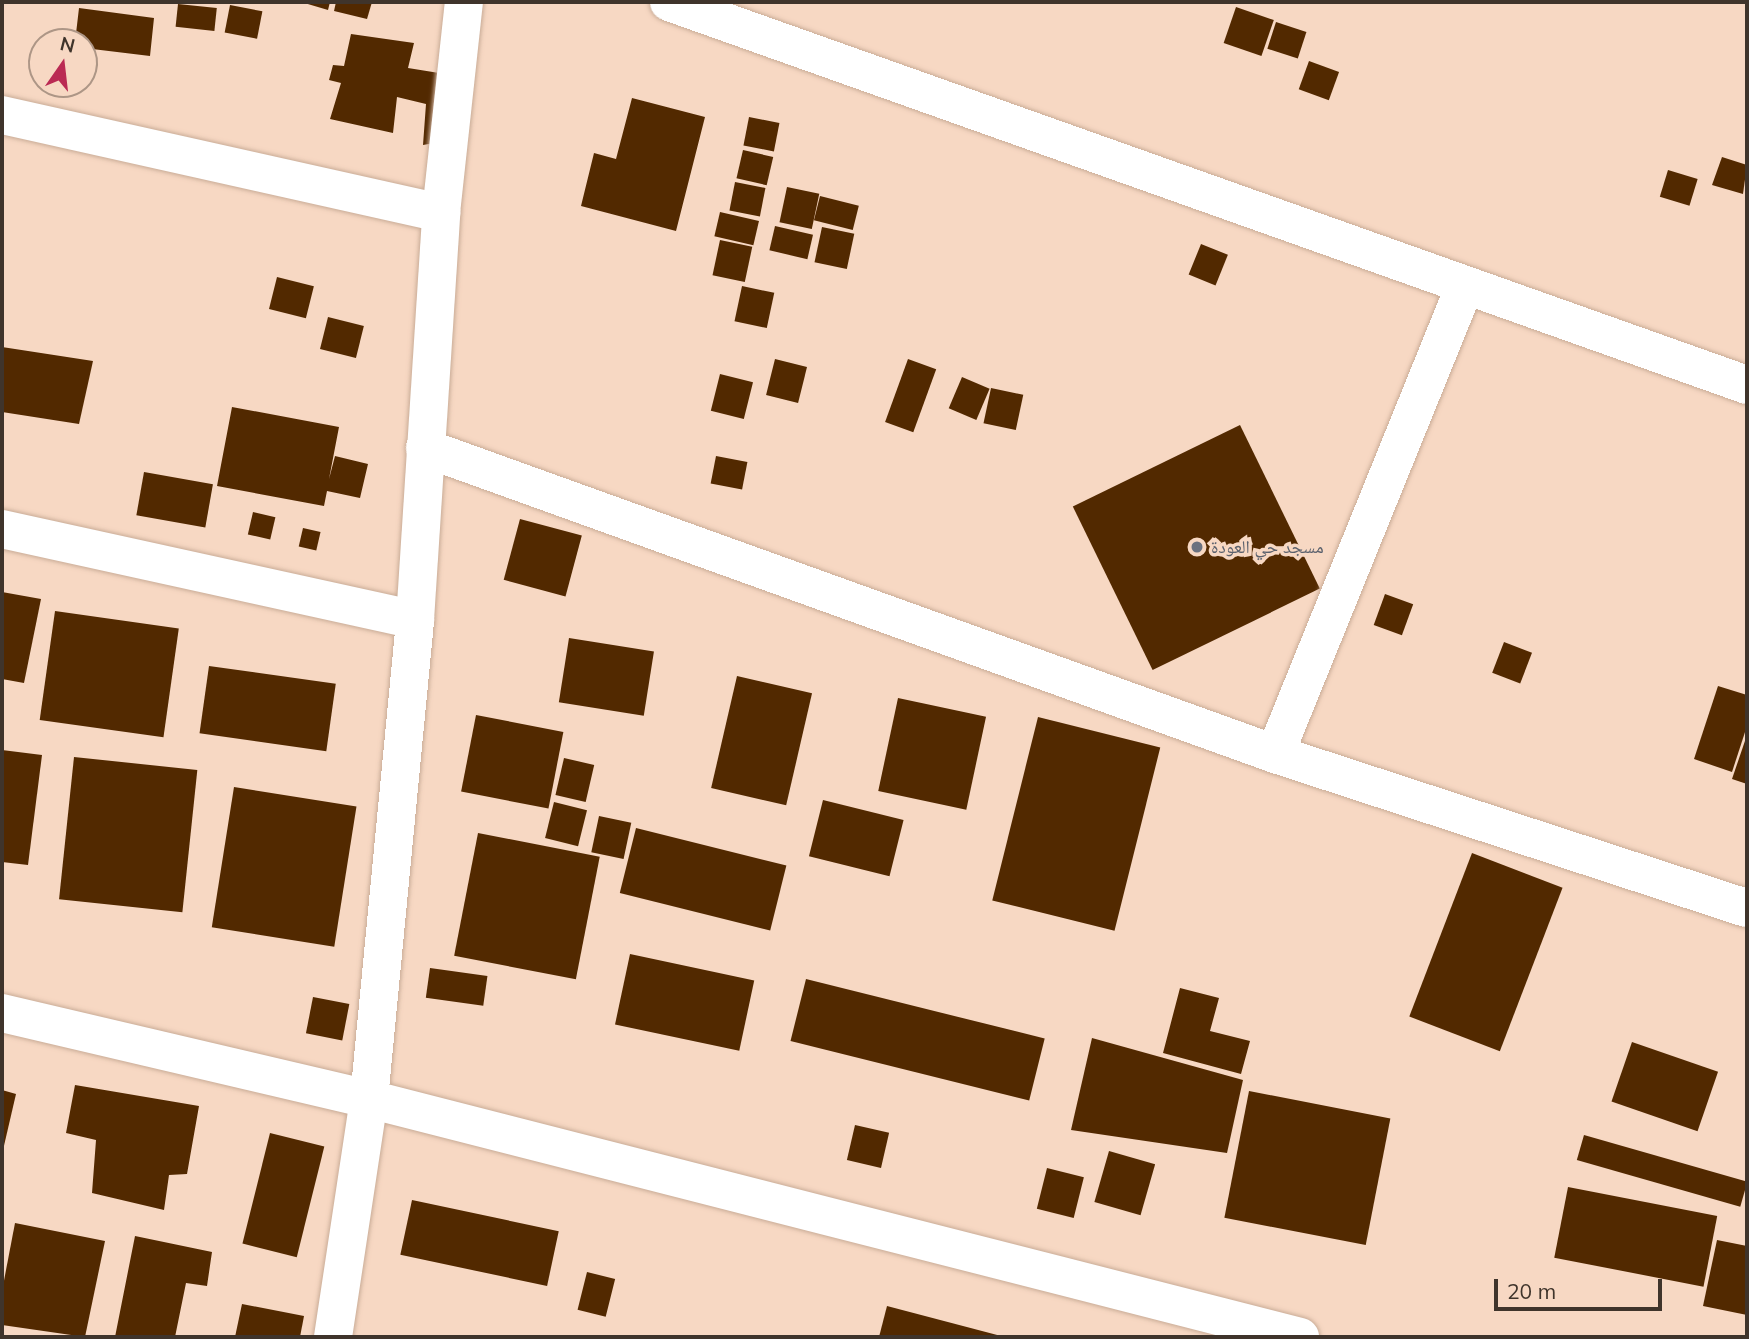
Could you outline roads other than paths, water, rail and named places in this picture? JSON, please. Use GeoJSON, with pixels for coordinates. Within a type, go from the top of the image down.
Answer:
{"type":"FeatureCollection","features":[{"type":"Feature","properties":{"kind":"street"},"geometry":{"type":"LineString","coordinates":[[332,1337],[369,1099],[415,620],[441,213],[464,2]]}},
{"type":"Feature","properties":{"kind":"street"},"geometry":{"type":"LineString","coordinates":[[669,2],[1464,288],[1747,385]]}},
{"type":"Feature","properties":{"kind":"street"},"geometry":{"type":"LineString","coordinates":[[2,115],[441,213]]}},
{"type":"Feature","properties":{"kind":"street"},"geometry":{"type":"LineString","coordinates":[[1275,754],[1464,288]]}},
{"type":"Feature","properties":{"kind":"street"},"geometry":{"type":"LineString","coordinates":[[425,448],[1275,754],[1747,908]]}},
{"type":"Feature","properties":{"kind":"street"},"geometry":{"type":"LineString","coordinates":[[2,529],[415,620]]}},
{"type":"Feature","properties":{"kind":"street"},"geometry":{"type":"LineString","coordinates":[[2,1013],[369,1099],[1300,1337]]}},
{"type":"Feature","properties":{"kind":"place","name":"مسجد حي العودة"},"geometry":{"type":"Point","coordinates":[1197,547]}}]}
